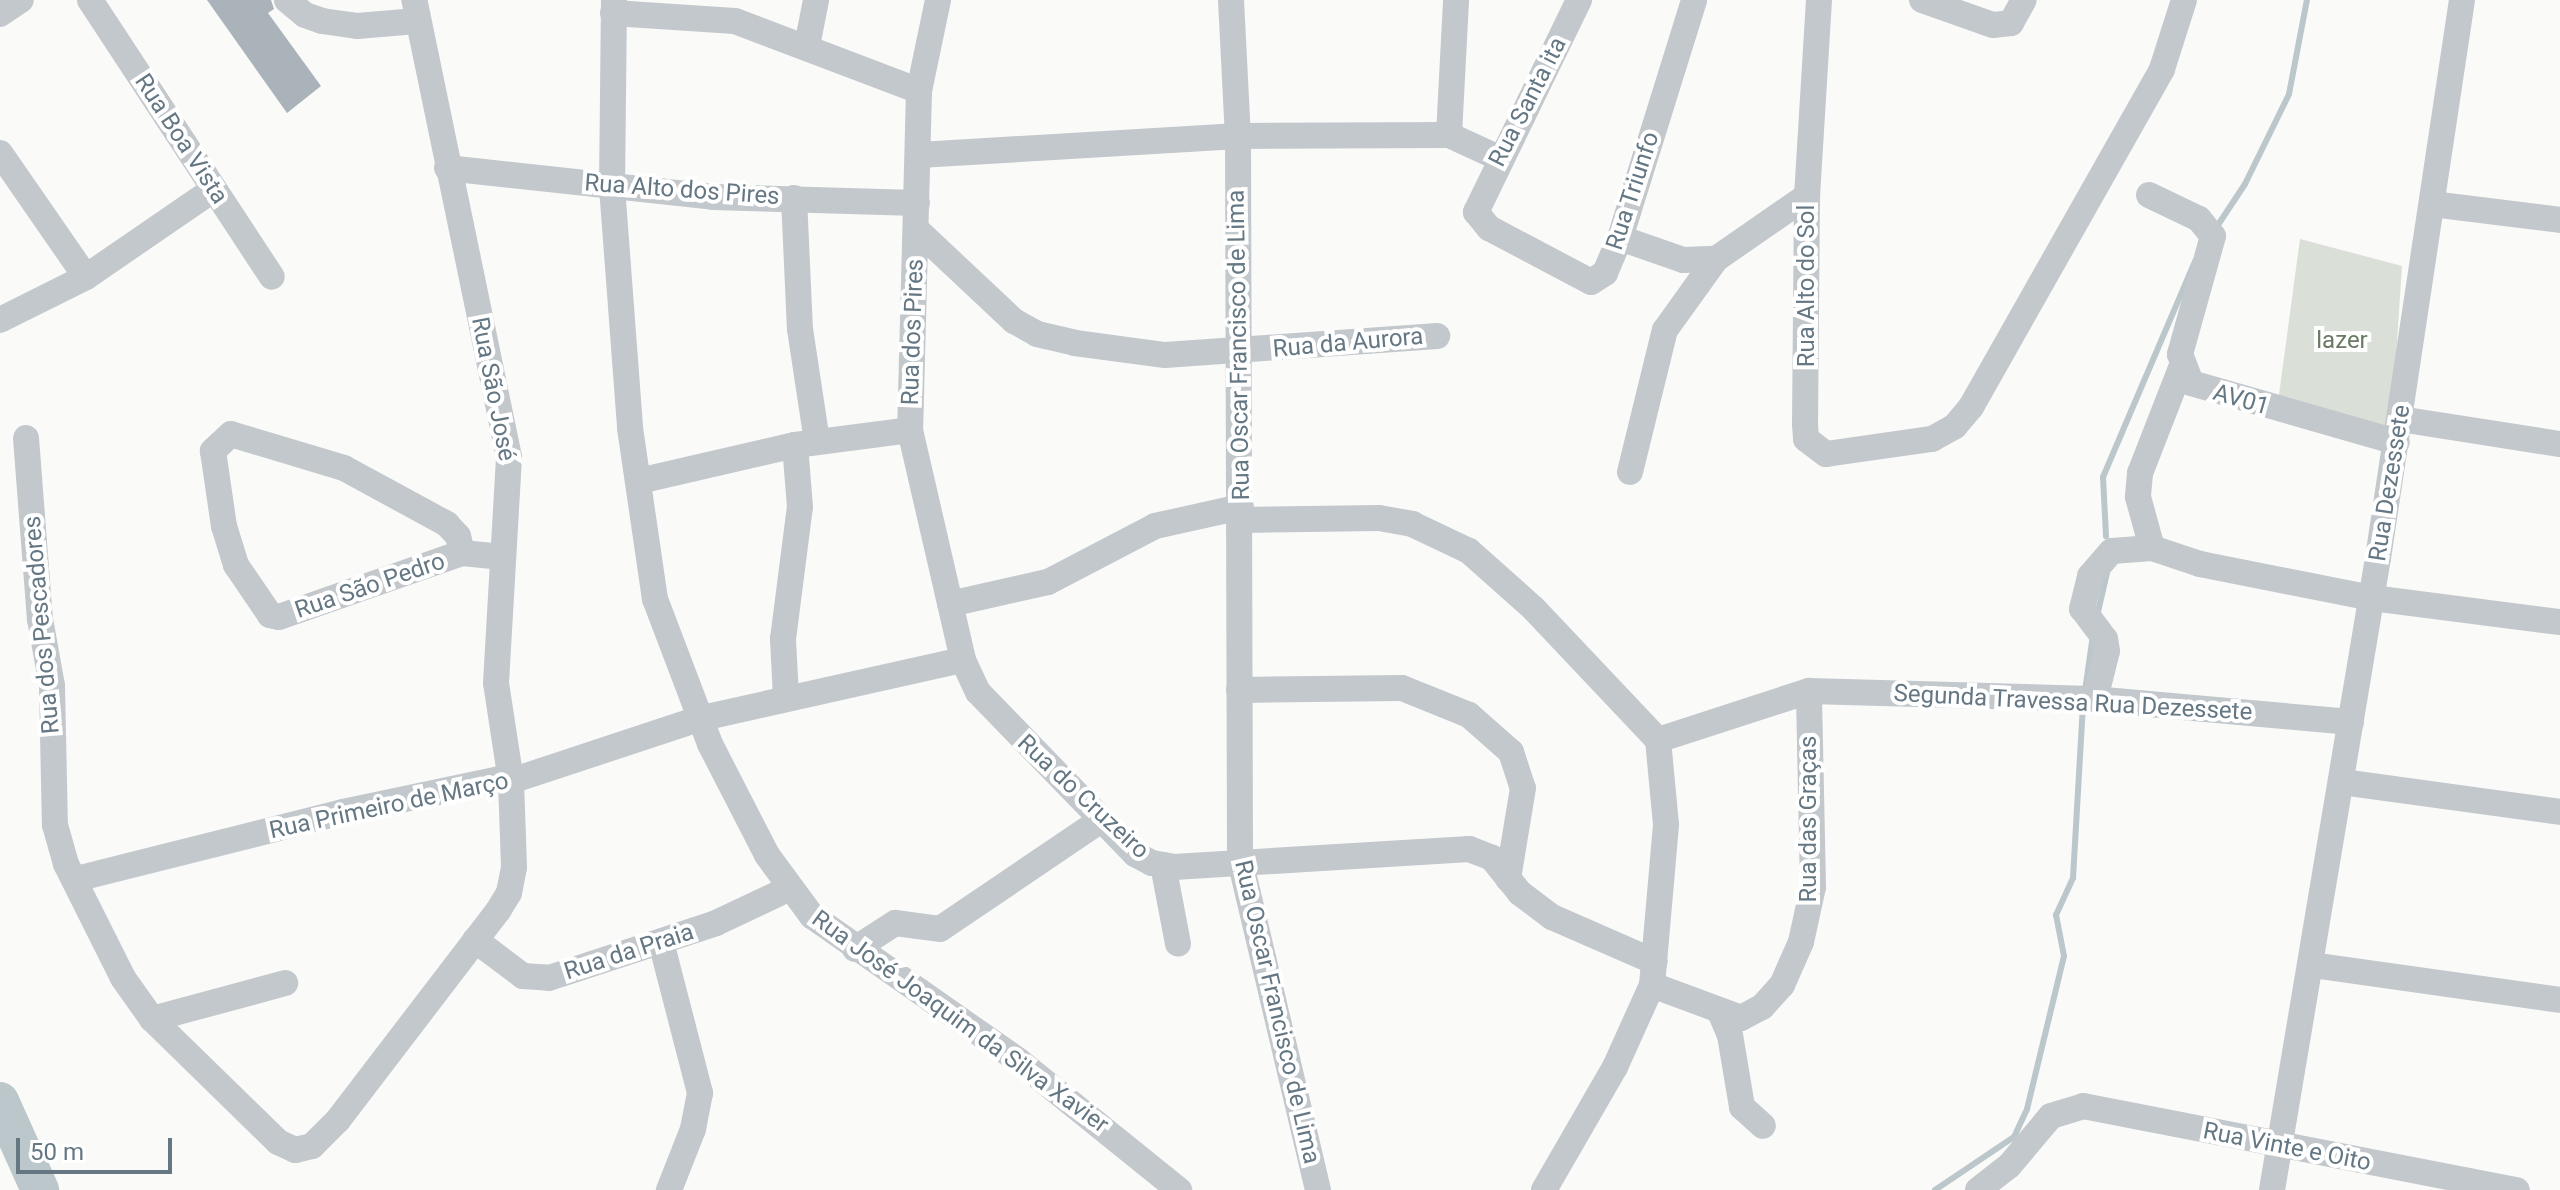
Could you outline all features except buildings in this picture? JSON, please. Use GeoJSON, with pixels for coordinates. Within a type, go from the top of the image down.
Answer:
{"type":"FeatureCollection","features":[{"type":"Feature","properties":{"kind":"street"},"geometry":{"type":"LineString","coordinates":[[0,14],[21,0]]}},
{"type":"Feature","properties":{"kind":"street","name":"Rua Boa Vista"},"geometry":{"type":"LineString","coordinates":[[90,0],[272,277]]}},
{"type":"Feature","properties":{"kind":"street"},"geometry":{"type":"LineString","coordinates":[[287,0],[305,15],[357,26],[416,11]]}},
{"type":"Feature","properties":{"kind":"street"},"geometry":{"type":"LineString","coordinates":[[807,46],[816,0]]}},
{"type":"Feature","properties":{"kind":"street","name":"Rua dos Pires"},"geometry":{"type":"LineString","coordinates":[[938,0],[919,91],[910,430],[963,660]]}},
{"type":"Feature","properties":{"kind":"street","name":"Rua Oscar Francisco de Lima"},"geometry":{"type":"LineString","coordinates":[[1231,0],[1238,136],[1240,860],[1318,1190]]}},
{"type":"Feature","properties":{"kind":"street"},"geometry":{"type":"LineString","coordinates":[[1449,135],[1456,0]]}},
{"type":"Feature","properties":{"kind":"street","name":"Rua Santa ita"},"geometry":{"type":"LineString","coordinates":[[1477,204],[1579,0]]}},
{"type":"Feature","properties":{"kind":"street","name":"Rua Triunfo"},"geometry":{"type":"LineString","coordinates":[[1477,204],[1476,212],[1489,228],[1591,282],[1605,273],[1620,238],[1694,0]]}},
{"type":"Feature","properties":{"kind":"street","name":"Rua Alto do Sol"},"geometry":{"type":"LineString","coordinates":[[1819,0],[1807,196],[1806,439],[1826,454],[1932,439],[1955,426],[2003,358],[2162,69],[2184,0]]}},
{"type":"Feature","properties":{"kind":"street"},"geometry":{"type":"LineString","coordinates":[[1922,0],[1993,25],[2011,23],[2024,0]]}},
{"type":"Feature","properties":{"kind":"street","name":"Rua Dezessete"},"geometry":{"type":"LineString","coordinates":[[2272,1190],[2372,598],[2462,0]]}},
{"type":"Feature","properties":{"kind":"street"},"geometry":{"type":"LineString","coordinates":[[613,7],[735,21],[919,91]]}},
{"type":"Feature","properties":{"kind":"street","name":"Rua José Joaquim da Silva Xavier"},"geometry":{"type":"LineString","coordinates":[[613,7],[612,187],[630,428],[655,599],[698,719],[788,889],[812,916],[1019,1061],[1179,1190]]}},
{"type":"Feature","properties":{"kind":"street","name":"Rua São José"},"geometry":{"type":"LineString","coordinates":[[338,1120],[509,893],[514,867],[511,781],[496,683],[509,457],[416,11]]}},
{"type":"Feature","properties":{"kind":"street"},"geometry":{"type":"LineString","coordinates":[[919,155],[1238,136],[1449,135],[1499,158]]}},
{"type":"Feature","properties":{"kind":"street"},"geometry":{"type":"LineString","coordinates":[[0,153],[86,277]]}},
{"type":"Feature","properties":{"kind":"street","name":"Rua Alto dos Pires"},"geometry":{"type":"LineString","coordinates":[[447,168],[612,187],[917,203]]}},
{"type":"Feature","properties":{"kind":"street"},"geometry":{"type":"LineString","coordinates":[[0,320],[86,277],[214,189]]}},
{"type":"Feature","properties":{"kind":"street"},"geometry":{"type":"LineString","coordinates":[[2149,195],[2210,231],[2180,354],[2181,368],[2140,473],[2138,497],[2152,548]]}},
{"type":"Feature","properties":{"kind":"street"},"geometry":{"type":"LineString","coordinates":[[1630,472],[1665,330],[1716,259],[1807,196]]}},
{"type":"Feature","properties":{"kind":"street"},"geometry":{"type":"LineString","coordinates":[[786,697],[783,639],[806,444],[794,198]]}},
{"type":"Feature","properties":{"kind":"street"},"geometry":{"type":"LineString","coordinates":[[2432,204],[2560,220]]}},
{"type":"Feature","properties":{"kind":"street","name":"Rua da Aurora"},"geometry":{"type":"LineString","coordinates":[[917,230],[1014,321],[1037,334],[1149,354],[1238,353],[1437,336]]}},
{"type":"Feature","properties":{"kind":"street"},"geometry":{"type":"LineString","coordinates":[[1620,238],[1683,260],[1716,259]]}},
{"type":"Feature","properties":{"kind":"street","name":"AV01"},"geometry":{"type":"LineString","coordinates":[[2181,368],[2191,383],[2208,392],[2398,430],[2560,444]]}},
{"type":"Feature","properties":{"kind":"street"},"geometry":{"type":"LineString","coordinates":[[639,481],[806,444],[910,430]]}},
{"type":"Feature","properties":{"kind":"street","name":"Rua São Pedro"},"geometry":{"type":"LineString","coordinates":[[462,553],[458,536],[447,524],[344,468],[231,434],[213,451],[224,526],[236,565],[270,615],[279,617],[462,553],[503,557]]}},
{"type":"Feature","properties":{"kind":"street","name":"Rua dos Pescadores"},"geometry":{"type":"LineString","coordinates":[[26,438],[40,619],[52,686],[55,825],[66,864],[123,978],[152,1019],[278,1142],[295,1150],[312,1146],[338,1120]]}},
{"type":"Feature","properties":{"kind":"street"},"geometry":{"type":"LineString","coordinates":[[950,604],[1048,582],[1155,526],[1241,514],[1379,518],[1412,524],[1469,551],[1534,609],[1658,740],[1666,825],[1654,974],[1615,1067],[1544,1190]]}},
{"type":"Feature","properties":{"kind":"street"},"geometry":{"type":"LineString","coordinates":[[2086,698],[2107,651],[2082,609],[2097,563],[2112,551],[2152,548],[2200,564],[2372,598],[2560,622]]}},
{"type":"Feature","properties":{"kind":"street","name":"Rua Primeiro de Março"},"geometry":{"type":"LineString","coordinates":[[76,879],[343,812],[499,779],[511,781],[698,719],[963,660]]}},
{"type":"Feature","properties":{"kind":"street","name":"Rua do Cruzeiro"},"geometry":{"type":"LineString","coordinates":[[963,660],[999,718],[1135,854],[1163,865],[1469,849],[1492,858],[1508,879]]}},
{"type":"Feature","properties":{"kind":"street"},"geometry":{"type":"LineString","coordinates":[[1239,690],[1402,688],[1469,715],[1511,752],[1523,788],[1508,879]]}},
{"type":"Feature","properties":{"kind":"street","name":"Segunda Travessa Rua Dezessete"},"geometry":{"type":"LineString","coordinates":[[1658,740],[1809,691],[2086,698],[2351,722]]}},
{"type":"Feature","properties":{"kind":"street","name":"Rua das Graças"},"geometry":{"type":"LineString","coordinates":[[1508,879],[1552,917],[1720,1012],[1741,1018],[1762,1007],[1782,985],[1801,942],[1813,887],[1809,691]]}},
{"type":"Feature","properties":{"kind":"street"},"geometry":{"type":"LineString","coordinates":[[2342,782],[2560,812]]}},
{"type":"Feature","properties":{"kind":"street"},"geometry":{"type":"LineString","coordinates":[[855,949],[895,923],[940,929],[1101,820]]}},
{"type":"Feature","properties":{"kind":"street"},"geometry":{"type":"LineString","coordinates":[[1163,865],[1178,944]]}},
{"type":"Feature","properties":{"kind":"street","name":"Rua da Praia"},"geometry":{"type":"LineString","coordinates":[[475,940],[533,979],[661,942],[738,915],[788,889]]}},
{"type":"Feature","properties":{"kind":"street"},"geometry":{"type":"LineString","coordinates":[[661,942],[700,1093],[669,1190]]}},
{"type":"Feature","properties":{"kind":"street"},"geometry":{"type":"LineString","coordinates":[[2312,965],[2560,1000]]}},
{"type":"Feature","properties":{"kind":"street"},"geometry":{"type":"LineString","coordinates":[[152,1019],[285,983]]}},
{"type":"Feature","properties":{"kind":"street"},"geometry":{"type":"LineString","coordinates":[[1720,1012],[1730,1035],[1742,1107],[1763,1126]]}},
{"type":"Feature","properties":{"kind":"street","name":"Rua Vinte e Oito"},"geometry":{"type":"LineString","coordinates":[[1978,1190],[2009,1166],[2058,1111],[2103,1107],[2279,1147],[2517,1190]]}},
{"type":"Feature","properties":{"kind":"green space","name":"lazer"},"geometry":{"type":"Polygon","coordinates":[[[2300,239],[2402,266],[2391,434],[2278,402],[2300,239]]]}},
{"type":"Feature","properties":{"kind":"waterway"},"geometry":{"type":"LineString","coordinates":[[2216,228],[2245,184],[2289,94],[2307,0]]}},
{"type":"Feature","properties":{"kind":"waterway"},"geometry":{"type":"LineString","coordinates":[[2106,536],[2103,477],[2195,261]]}},
{"type":"Feature","properties":{"kind":"waterway"},"geometry":{"type":"LineString","coordinates":[[2097,616],[2107,573]]}},
{"type":"Feature","properties":{"kind":"waterway"},"geometry":{"type":"LineString","coordinates":[[2085,691],[2093,635]]}},
{"type":"Feature","properties":{"kind":"waterway"},"geometry":{"type":"LineString","coordinates":[[1935,1190],[2014,1137],[2027,1109],[2064,956],[2056,915],[2073,878],[2083,706]]}},
{"type":"Feature","properties":{"kind":"waterway"},"geometry":{"type":"LineString","coordinates":[[0,1101],[40,1190]]}}]}
